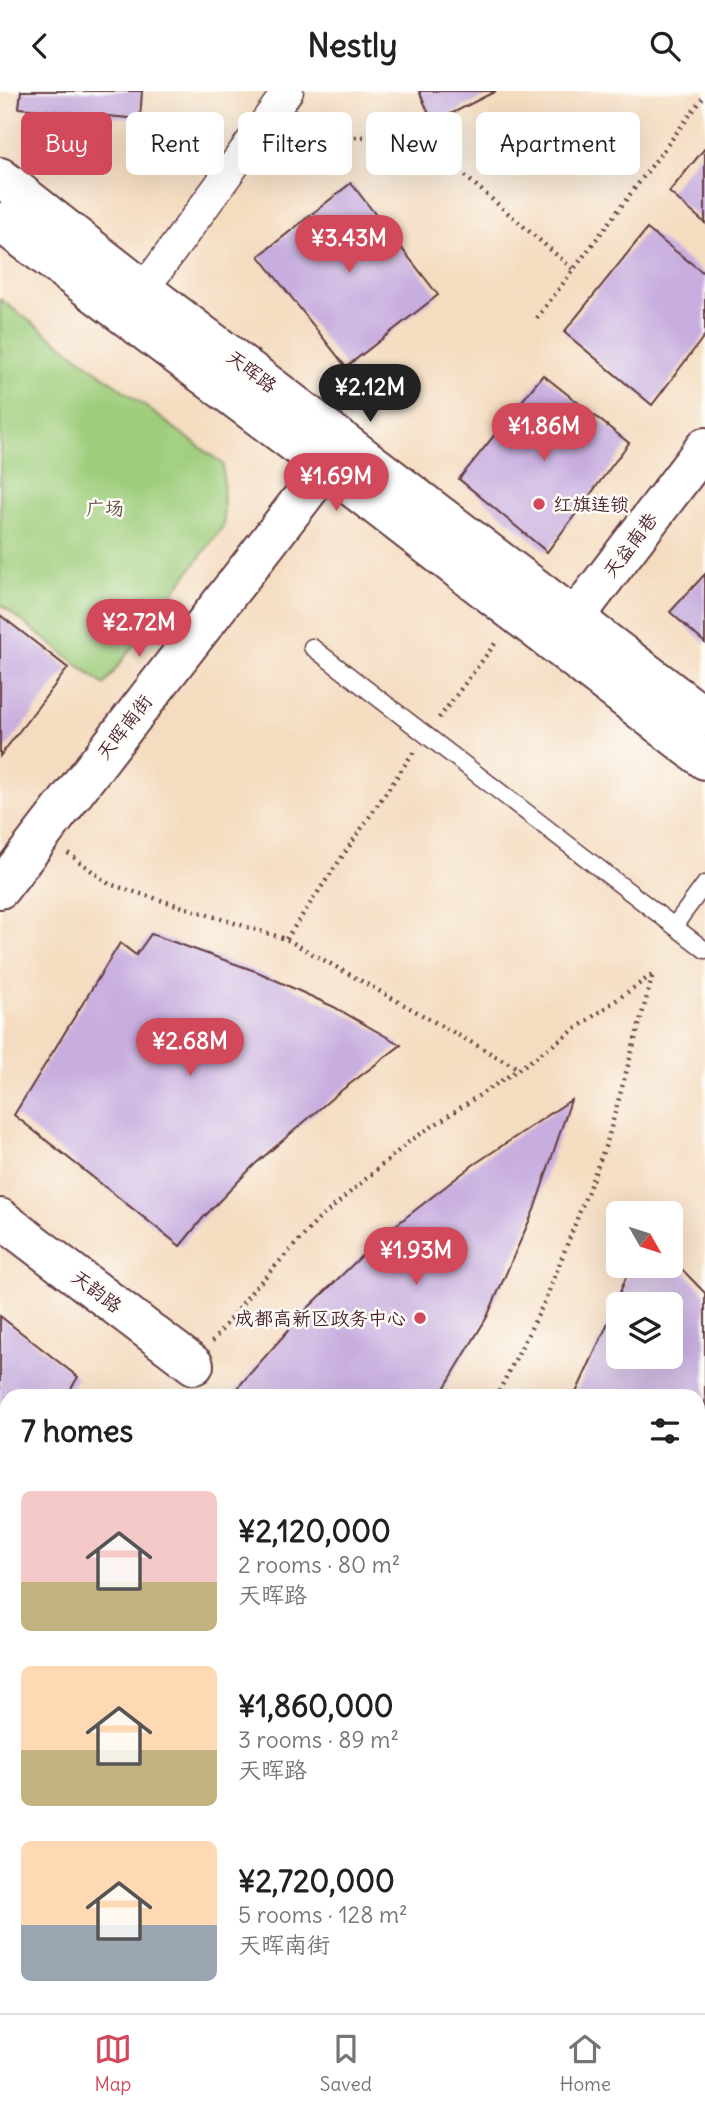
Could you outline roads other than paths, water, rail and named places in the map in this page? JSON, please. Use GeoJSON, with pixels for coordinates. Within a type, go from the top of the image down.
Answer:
{"type":"FeatureCollection","features":[{"type":"Feature","properties":{"kind":"street"},"geometry":{"type":"LineString","coordinates":[[133,301],[288,91]]}},
{"type":"Feature","properties":{"kind":"street","name":"天晖路"},"geometry":{"type":"LineString","coordinates":[[0,177],[133,301],[326,467],[517,615],[565,631],[705,717]]}},
{"type":"Feature","properties":{"kind":"street","name":"天晖路"},"geometry":{"type":"LineString","coordinates":[[0,222],[133,301],[565,631],[705,760]]}},
{"type":"Feature","properties":{"kind":"street","name":"天益南巷"},"geometry":{"type":"LineString","coordinates":[[565,631],[705,447]]}},
{"type":"Feature","properties":{"kind":"street","name":"天晖南街"},"geometry":{"type":"LineString","coordinates":[[0,889],[326,467]]}},
{"type":"Feature","properties":{"kind":"street","name":"天韵路"},"geometry":{"type":"LineString","coordinates":[[0,1218],[194,1365]]}},
{"type":"Feature","properties":{"kind":"lane"},"geometry":{"type":"LineString","coordinates":[[312,647],[705,950]]}},
{"type":"Feature","properties":{"kind":"lane"},"geometry":{"type":"LineString","coordinates":[[674,926],[705,884]]}},
{"type":"Feature","properties":{"kind":"place","name":"红旗连锁"},"geometry":{"type":"Point","coordinates":[539,504]}},
{"type":"Feature","properties":{"kind":"place","name":"成都高新区政务中心"},"geometry":{"type":"Point","coordinates":[420,1318]}},
{"type":"Feature","properties":{"kind":"park label","name":"广场"},"geometry":{"type":"Point","coordinates":[105,508]}}]}
